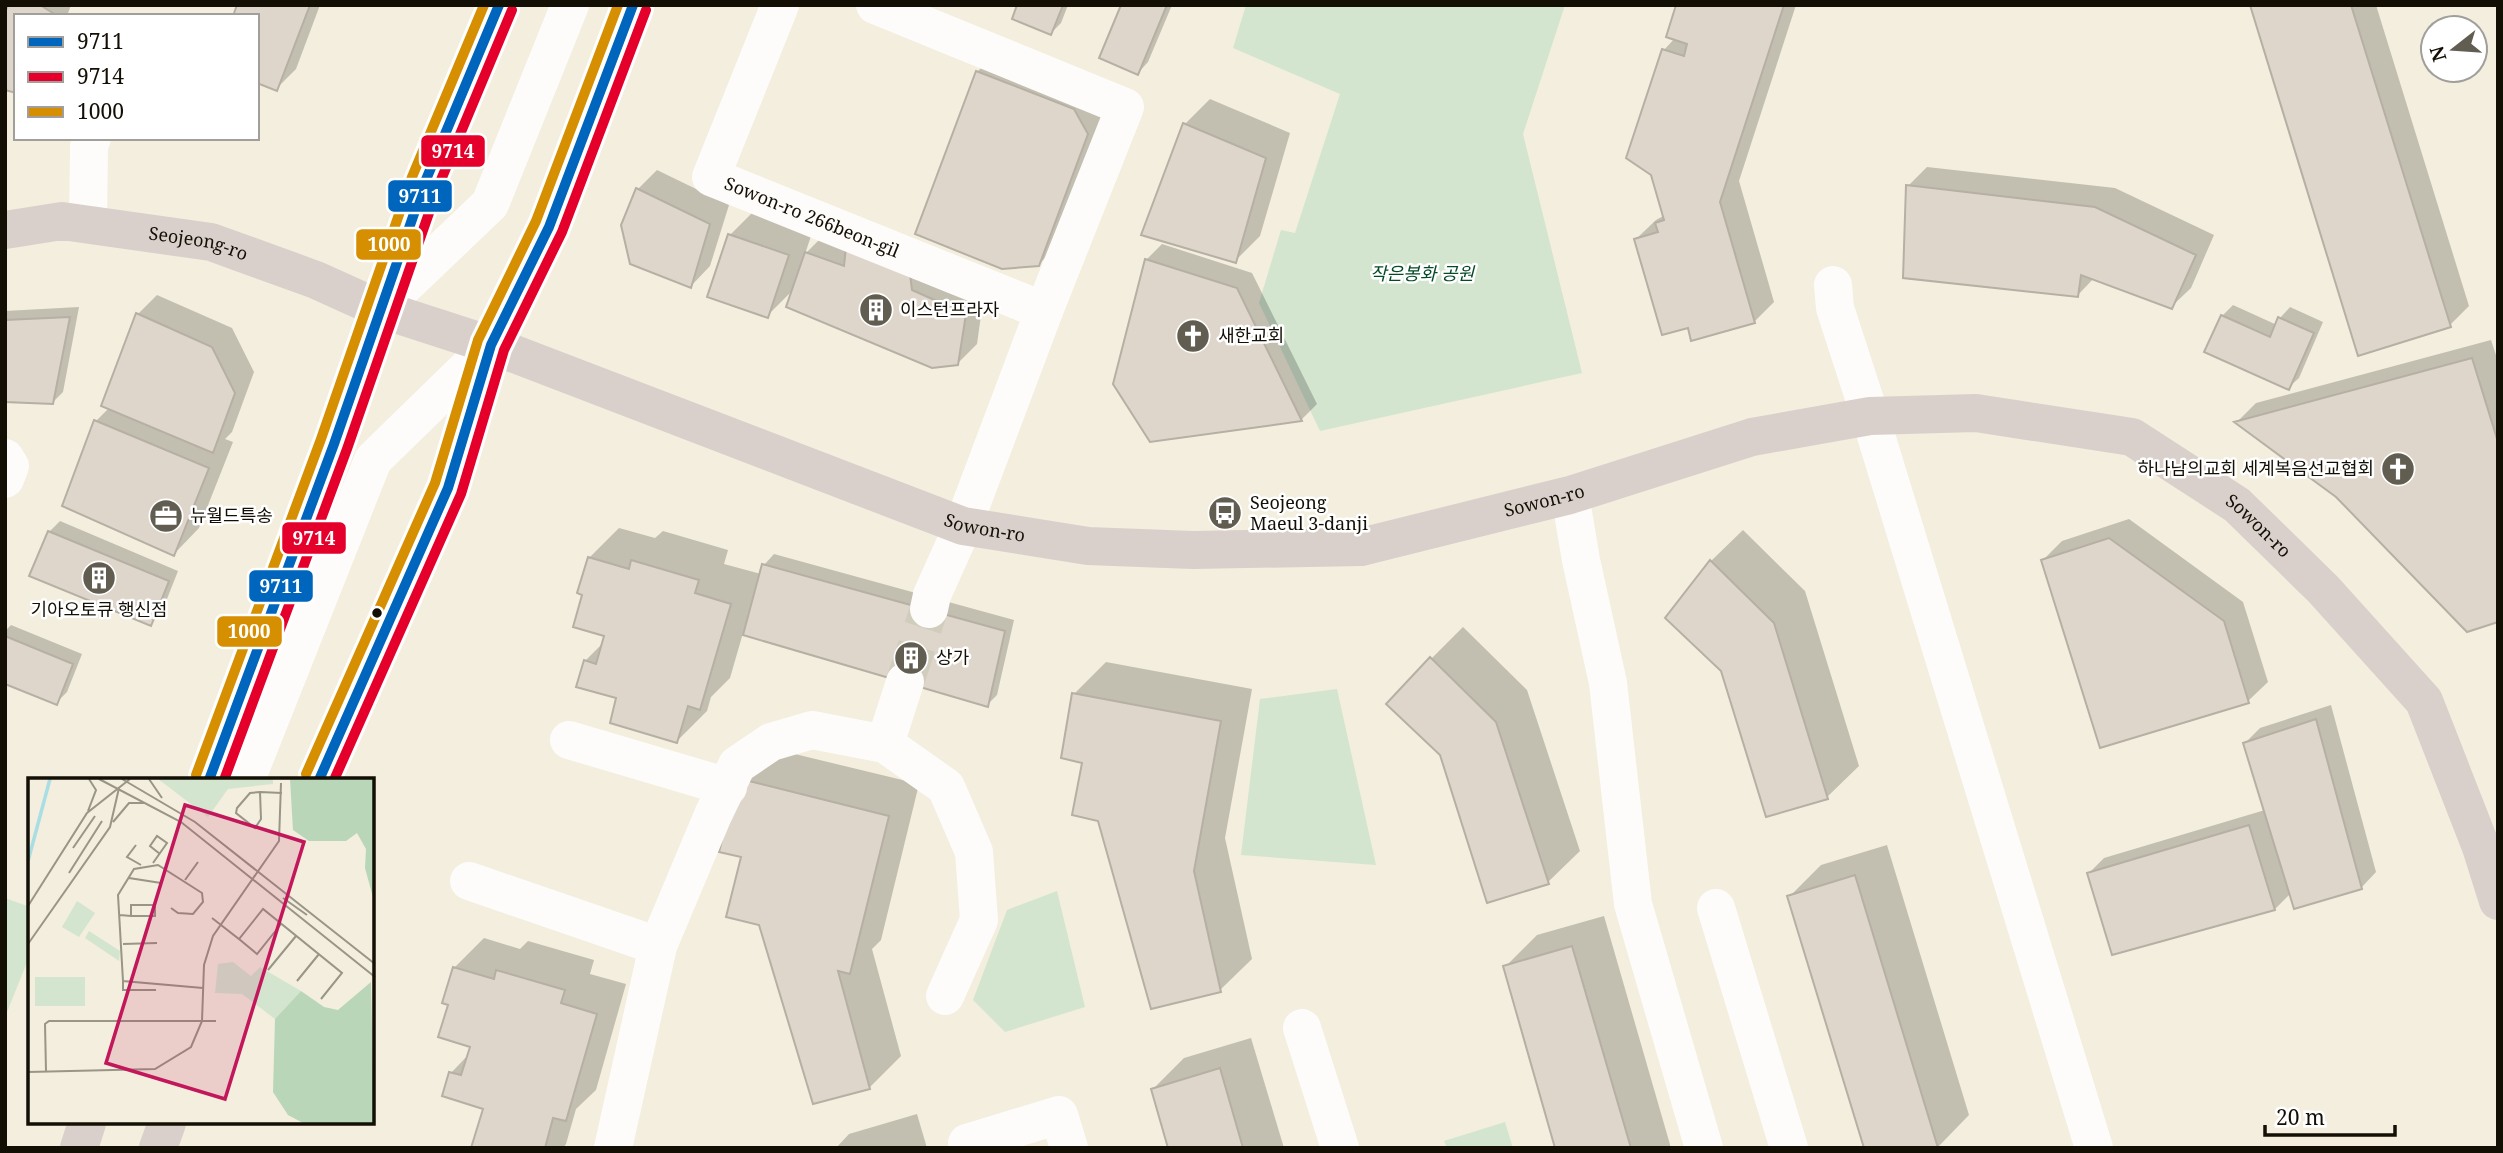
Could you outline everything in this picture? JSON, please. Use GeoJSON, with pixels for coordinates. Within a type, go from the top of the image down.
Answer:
{"type":"FeatureCollection","features":[{"type":"Feature","properties":{"kind":"main road"},"geometry":{"type":"LineString","coordinates":[[210,778],[334,444],[425,182],[499,5]]}},
{"type":"Feature","properties":{"kind":"main road"},"geometry":{"type":"LineString","coordinates":[[320,778],[448,488],[491,345],[549,227],[633,5]]}},
{"type":"Feature","properties":{"kind":"main road","name":"Seojeong-ro"},"geometry":{"type":"LineString","coordinates":[[5,230],[62,220],[211,242],[316,279],[380,309]]}},
{"type":"Feature","properties":{"kind":"main road","name":"Sowon-ro"},"geometry":{"type":"LineString","coordinates":[[380,309],[491,345],[963,526],[1088,546],[1193,550],[1361,547],[1570,495],[1752,437],[1871,416],[1976,413],[2132,437],[2236,505],[2323,589],[2424,701],[2482,847],[2498,901]]}},
{"type":"Feature","properties":{"kind":"main road"},"geometry":{"type":"LineString","coordinates":[[79,1148],[86,1125]]}},
{"type":"Feature","properties":{"kind":"main road"},"geometry":{"type":"LineString","coordinates":[[158,1148],[166,1125]]}},
{"type":"Feature","properties":{"kind":"street"},"geometry":{"type":"LineString","coordinates":[[380,309],[490,204],[570,5]]}},
{"type":"Feature","properties":{"kind":"street","name":"Sowon-ro 266beon-gil"},"geometry":{"type":"LineString","coordinates":[[780,5],[711,177],[1044,311]]}},
{"type":"Feature","properties":{"kind":"street"},"geometry":{"type":"LineString","coordinates":[[875,5],[1125,107],[963,526],[932,595],[929,609]]}},
{"type":"Feature","properties":{"kind":"street"},"geometry":{"type":"LineString","coordinates":[[88,224],[91,140]]}},
{"type":"Feature","properties":{"kind":"street"},"geometry":{"type":"LineString","coordinates":[[1833,285],[1835,308],[1871,416],[2094,1148]]}},
{"type":"Feature","properties":{"kind":"street"},"geometry":{"type":"LineString","coordinates":[[247,778],[373,460],[491,345]]}},
{"type":"Feature","properties":{"kind":"street"},"geometry":{"type":"LineString","coordinates":[[5,458],[10,466],[5,479]]}},
{"type":"Feature","properties":{"kind":"street"},"geometry":{"type":"LineString","coordinates":[[1570,495],[1581,560],[1608,682],[1633,904],[1704,1148]]}},
{"type":"Feature","properties":{"kind":"street"},"geometry":{"type":"LineString","coordinates":[[885,744],[905,682]]}},
{"type":"Feature","properties":{"kind":"street"},"geometry":{"type":"LineString","coordinates":[[613,1148],[658,946],[737,765],[771,742],[813,730],[885,744],[946,787],[974,852],[979,920],[945,996]]}},
{"type":"Feature","properties":{"kind":"street"},"geometry":{"type":"LineString","coordinates":[[569,740],[728,787]]}},
{"type":"Feature","properties":{"kind":"street"},"geometry":{"type":"LineString","coordinates":[[469,881],[658,946]]}},
{"type":"Feature","properties":{"kind":"street"},"geometry":{"type":"LineString","coordinates":[[1716,908],[1789,1148]]}},
{"type":"Feature","properties":{"kind":"street"},"geometry":{"type":"LineString","coordinates":[[1302,1028],[1340,1148]]}},
{"type":"Feature","properties":{"kind":"street"},"geometry":{"type":"LineString","coordinates":[[968,1148],[967,1143],[1059,1115],[1069,1148]]}},
{"type":"Feature","properties":{"kind":"street"},"geometry":{"type":"LineString","coordinates":[[141,1148],[146,1125]]}},
{"type":"Feature","properties":{"kind":"green space","name":"작은봉화 공원"},"geometry":{"type":"Polygon","coordinates":[[[1246,5],[1565,5],[1523,134],[1582,373],[1320,431],[1259,303],[1281,230],[1295,233],[1340,94],[1233,48],[1246,5]]]}},
{"type":"Feature","properties":{"kind":"green space"},"geometry":{"type":"Polygon","coordinates":[[[1337,689],[1376,865],[1241,855],[1260,699],[1337,689]]]}},
{"type":"Feature","properties":{"kind":"green space"},"geometry":{"type":"Polygon","coordinates":[[[1057,891],[1085,1007],[1005,1032],[973,1000],[1007,910],[1057,891]]]}},
{"type":"Feature","properties":{"kind":"green space"},"geometry":{"type":"Polygon","coordinates":[[[5,898],[28,906],[28,960],[5,1017],[5,898]]]}},
{"type":"Feature","properties":{"kind":"green space"},"geometry":{"type":"Polygon","coordinates":[[[1505,1122],[1513,1148],[1447,1148],[1444,1141],[1505,1122]]]}},
{"type":"Feature","properties":{"kind":"building"},"geometry":{"type":"Polygon","coordinates":[[[8,5],[40,5],[54,14],[14,14],[14,92],[5,90],[5,12],[8,5]]]}},
{"type":"Feature","properties":{"kind":"building"},"geometry":{"type":"Polygon","coordinates":[[[237,5],[310,5],[277,91],[259,84],[259,14],[234,14],[237,5]]]}},
{"type":"Feature","properties":{"kind":"building"},"geometry":{"type":"Polygon","coordinates":[[[1017,5],[1063,5],[1051,35],[1012,19],[1017,5]]]}},
{"type":"Feature","properties":{"kind":"building"},"geometry":{"type":"Polygon","coordinates":[[[1121,5],[1167,5],[1138,75],[1099,58],[1121,5]]]}},
{"type":"Feature","properties":{"kind":"building"},"geometry":{"type":"Polygon","coordinates":[[[1676,5],[1784,5],[1720,202],[1755,323],[1691,341],[1688,328],[1662,335],[1634,239],[1658,232],[1655,223],[1664,220],[1651,175],[1626,158],[1662,49],[1684,56],[1687,44],[1666,37],[1676,5]]]}},
{"type":"Feature","properties":{"kind":"building"},"geometry":{"type":"Polygon","coordinates":[[[2250,5],[2351,5],[2451,327],[2358,356],[2250,5]]]}},
{"type":"Feature","properties":{"kind":"building"},"geometry":{"type":"Polygon","coordinates":[[[976,71],[1074,109],[1088,134],[1039,266],[1002,269],[915,234],[976,71]]]}},
{"type":"Feature","properties":{"kind":"building"},"geometry":{"type":"Polygon","coordinates":[[[1183,123],[1266,158],[1236,263],[1141,235],[1183,123]]]}},
{"type":"Feature","properties":{"kind":"building"},"geometry":{"type":"Polygon","coordinates":[[[1906,185],[2095,207],[2196,255],[2172,309],[2081,275],[2078,297],[1903,278],[1906,185]]]}},
{"type":"Feature","properties":{"kind":"building"},"geometry":{"type":"Polygon","coordinates":[[[636,188],[710,224],[691,288],[630,264],[621,225],[636,188]]]}},
{"type":"Feature","properties":{"kind":"building"},"geometry":{"type":"Polygon","coordinates":[[[728,234],[789,255],[768,318],[707,297],[728,234]]]}},
{"type":"Feature","properties":{"kind":"building","name":"이스턴프라자"},"geometry":{"type":"Polygon","coordinates":[[[846,247],[910,274],[912,290],[966,314],[958,365],[932,368],[786,307],[805,252],[844,266],[846,247]]]}},
{"type":"Feature","properties":{"kind":"building","name":"새한교회"},"geometry":{"type":"Polygon","coordinates":[[[1145,259],[1237,288],[1302,421],[1150,442],[1113,384],[1145,259]]]}},
{"type":"Feature","properties":{"kind":"building"},"geometry":{"type":"Polygon","coordinates":[[[136,313],[212,347],[235,393],[213,453],[101,406],[136,313]]]}},
{"type":"Feature","properties":{"kind":"building"},"geometry":{"type":"Polygon","coordinates":[[[2221,315],[2270,337],[2278,317],[2314,333],[2289,390],[2204,352],[2221,315]]]}},
{"type":"Feature","properties":{"kind":"building"},"geometry":{"type":"Polygon","coordinates":[[[70,317],[53,404],[5,402],[5,320],[70,317]]]}},
{"type":"Feature","properties":{"kind":"building","name":"하나남의교회 세계복음선교협회"},"geometry":{"type":"Polygon","coordinates":[[[2472,358],[2498,442],[2498,622],[2467,632],[2336,497],[2234,422],[2472,358]]]}},
{"type":"Feature","properties":{"kind":"building"},"geometry":{"type":"Polygon","coordinates":[[[94,420],[209,468],[174,556],[62,506],[94,420]]]}},
{"type":"Feature","properties":{"kind":"building","name":"기아오토큐 행신점"},"geometry":{"type":"Polygon","coordinates":[[[48,531],[169,581],[151,626],[29,576],[48,531]]]}},
{"type":"Feature","properties":{"kind":"building"},"geometry":{"type":"Polygon","coordinates":[[[2109,538],[2224,621],[2249,703],[2100,748],[2041,560],[2109,538]]]}},
{"type":"Feature","properties":{"kind":"building"},"geometry":{"type":"Polygon","coordinates":[[[588,557],[629,569],[631,560],[699,580],[695,593],[731,604],[700,710],[688,706],[677,743],[610,723],[616,698],[576,687],[584,660],[596,664],[604,636],[573,627],[582,595],[577,593],[588,557]]]}},
{"type":"Feature","properties":{"kind":"building"},"geometry":{"type":"Polygon","coordinates":[[[1710,560],[1774,623],[1828,799],[1766,817],[1721,671],[1665,618],[1710,560]]]}},
{"type":"Feature","properties":{"kind":"building","name":"상가"},"geometry":{"type":"Polygon","coordinates":[[[762,564],[1005,631],[988,707],[743,635],[762,564]]]}},
{"type":"Feature","properties":{"kind":"building"},"geometry":{"type":"Polygon","coordinates":[[[5,636],[73,664],[57,705],[5,684],[5,636]]]}},
{"type":"Feature","properties":{"kind":"building"},"geometry":{"type":"Polygon","coordinates":[[[1430,657],[1496,722],[1549,884],[1487,903],[1440,755],[1386,704],[1430,657]]]}},
{"type":"Feature","properties":{"kind":"building"},"geometry":{"type":"Polygon","coordinates":[[[1072,693],[1221,721],[1194,871],[1221,992],[1151,1009],[1098,821],[1072,815],[1082,763],[1061,758],[1072,693]]]}},
{"type":"Feature","properties":{"kind":"building"},"geometry":{"type":"Polygon","coordinates":[[[2316,719],[2362,889],[2294,909],[2243,743],[2316,719]]]}},
{"type":"Feature","properties":{"kind":"building"},"geometry":{"type":"Polygon","coordinates":[[[737,778],[889,816],[850,974],[838,971],[870,1089],[813,1104],[759,925],[726,917],[741,857],[719,852],[737,778]]]}},
{"type":"Feature","properties":{"kind":"building"},"geometry":{"type":"Polygon","coordinates":[[[2249,825],[2275,910],[2112,955],[2087,873],[2249,825]]]}},
{"type":"Feature","properties":{"kind":"building"},"geometry":{"type":"Polygon","coordinates":[[[1855,875],[1938,1148],[1864,1148],[1787,896],[1855,875]]]}},
{"type":"Feature","properties":{"kind":"building"},"geometry":{"type":"Polygon","coordinates":[[[1572,946],[1631,1148],[1555,1148],[1503,966],[1572,946]]]}},
{"type":"Feature","properties":{"kind":"building"},"geometry":{"type":"Polygon","coordinates":[[[453,967],[494,979],[496,970],[565,990],[561,1003],[597,1014],[566,1121],[553,1118],[545,1148],[471,1148],[483,1109],[442,1096],[449,1072],[461,1075],[470,1047],[438,1037],[448,1005],[442,1003],[453,967]]]}},
{"type":"Feature","properties":{"kind":"building"},"geometry":{"type":"Polygon","coordinates":[[[1220,1068],[1243,1148],[1168,1148],[1151,1089],[1220,1068]]]}},
{"type":"Feature","properties":{"kind":"tunnel"},"geometry":{"type":"LineString","coordinates":[[905,682],[929,609]]}},
{"type":"Feature","properties":{"kind":"transit line","name":"1000"},"geometry":{"type":"LineString","coordinates":[[196,775],[321,439],[412,177],[484,5]]}},
{"type":"Feature","properties":{"kind":"transit line","name":"9711"},"geometry":{"type":"LineString","coordinates":[[210,778],[334,444],[425,182],[499,5]]}},
{"type":"Feature","properties":{"kind":"transit line","name":"1000"},"geometry":{"type":"LineString","coordinates":[[306,774],[435,483],[478,340],[536,221],[618,5]]}},
{"type":"Feature","properties":{"kind":"transit line","name":"9711"},"geometry":{"type":"LineString","coordinates":[[320,778],[448,488],[491,345],[549,227],[633,5]]}},
{"type":"Feature","properties":{"kind":"transit line","name":"9714"},"geometry":{"type":"LineString","coordinates":[[225,778],[347,449],[438,187],[512,10]]}},
{"type":"Feature","properties":{"kind":"transit line","name":"9714"},"geometry":{"type":"LineString","coordinates":[[335,778],[461,494],[504,350],[562,232],[646,10]]}},
{"type":"Feature","properties":{"kind":"place","name":"이스턴프라자"},"geometry":{"type":"Point","coordinates":[876,310]}},
{"type":"Feature","properties":{"kind":"place","name":"새한교회"},"geometry":{"type":"Point","coordinates":[1193,336]}},
{"type":"Feature","properties":{"kind":"place","name":"하나남의교회 세계복음선교협회"},"geometry":{"type":"Point","coordinates":[2398,469]}},
{"type":"Feature","properties":{"kind":"place","name":"Seojeong Maeul 3-danji"},"geometry":{"type":"Point","coordinates":[1225,513]}},
{"type":"Feature","properties":{"kind":"place","name":"뉴월드특송"},"geometry":{"type":"Point","coordinates":[166,516]}},
{"type":"Feature","properties":{"kind":"place","name":"기아오토큐 행신점"},"geometry":{"type":"Point","coordinates":[99,578]}},
{"type":"Feature","properties":{"kind":"place","name":"상가"},"geometry":{"type":"Point","coordinates":[911,658]}}]}
